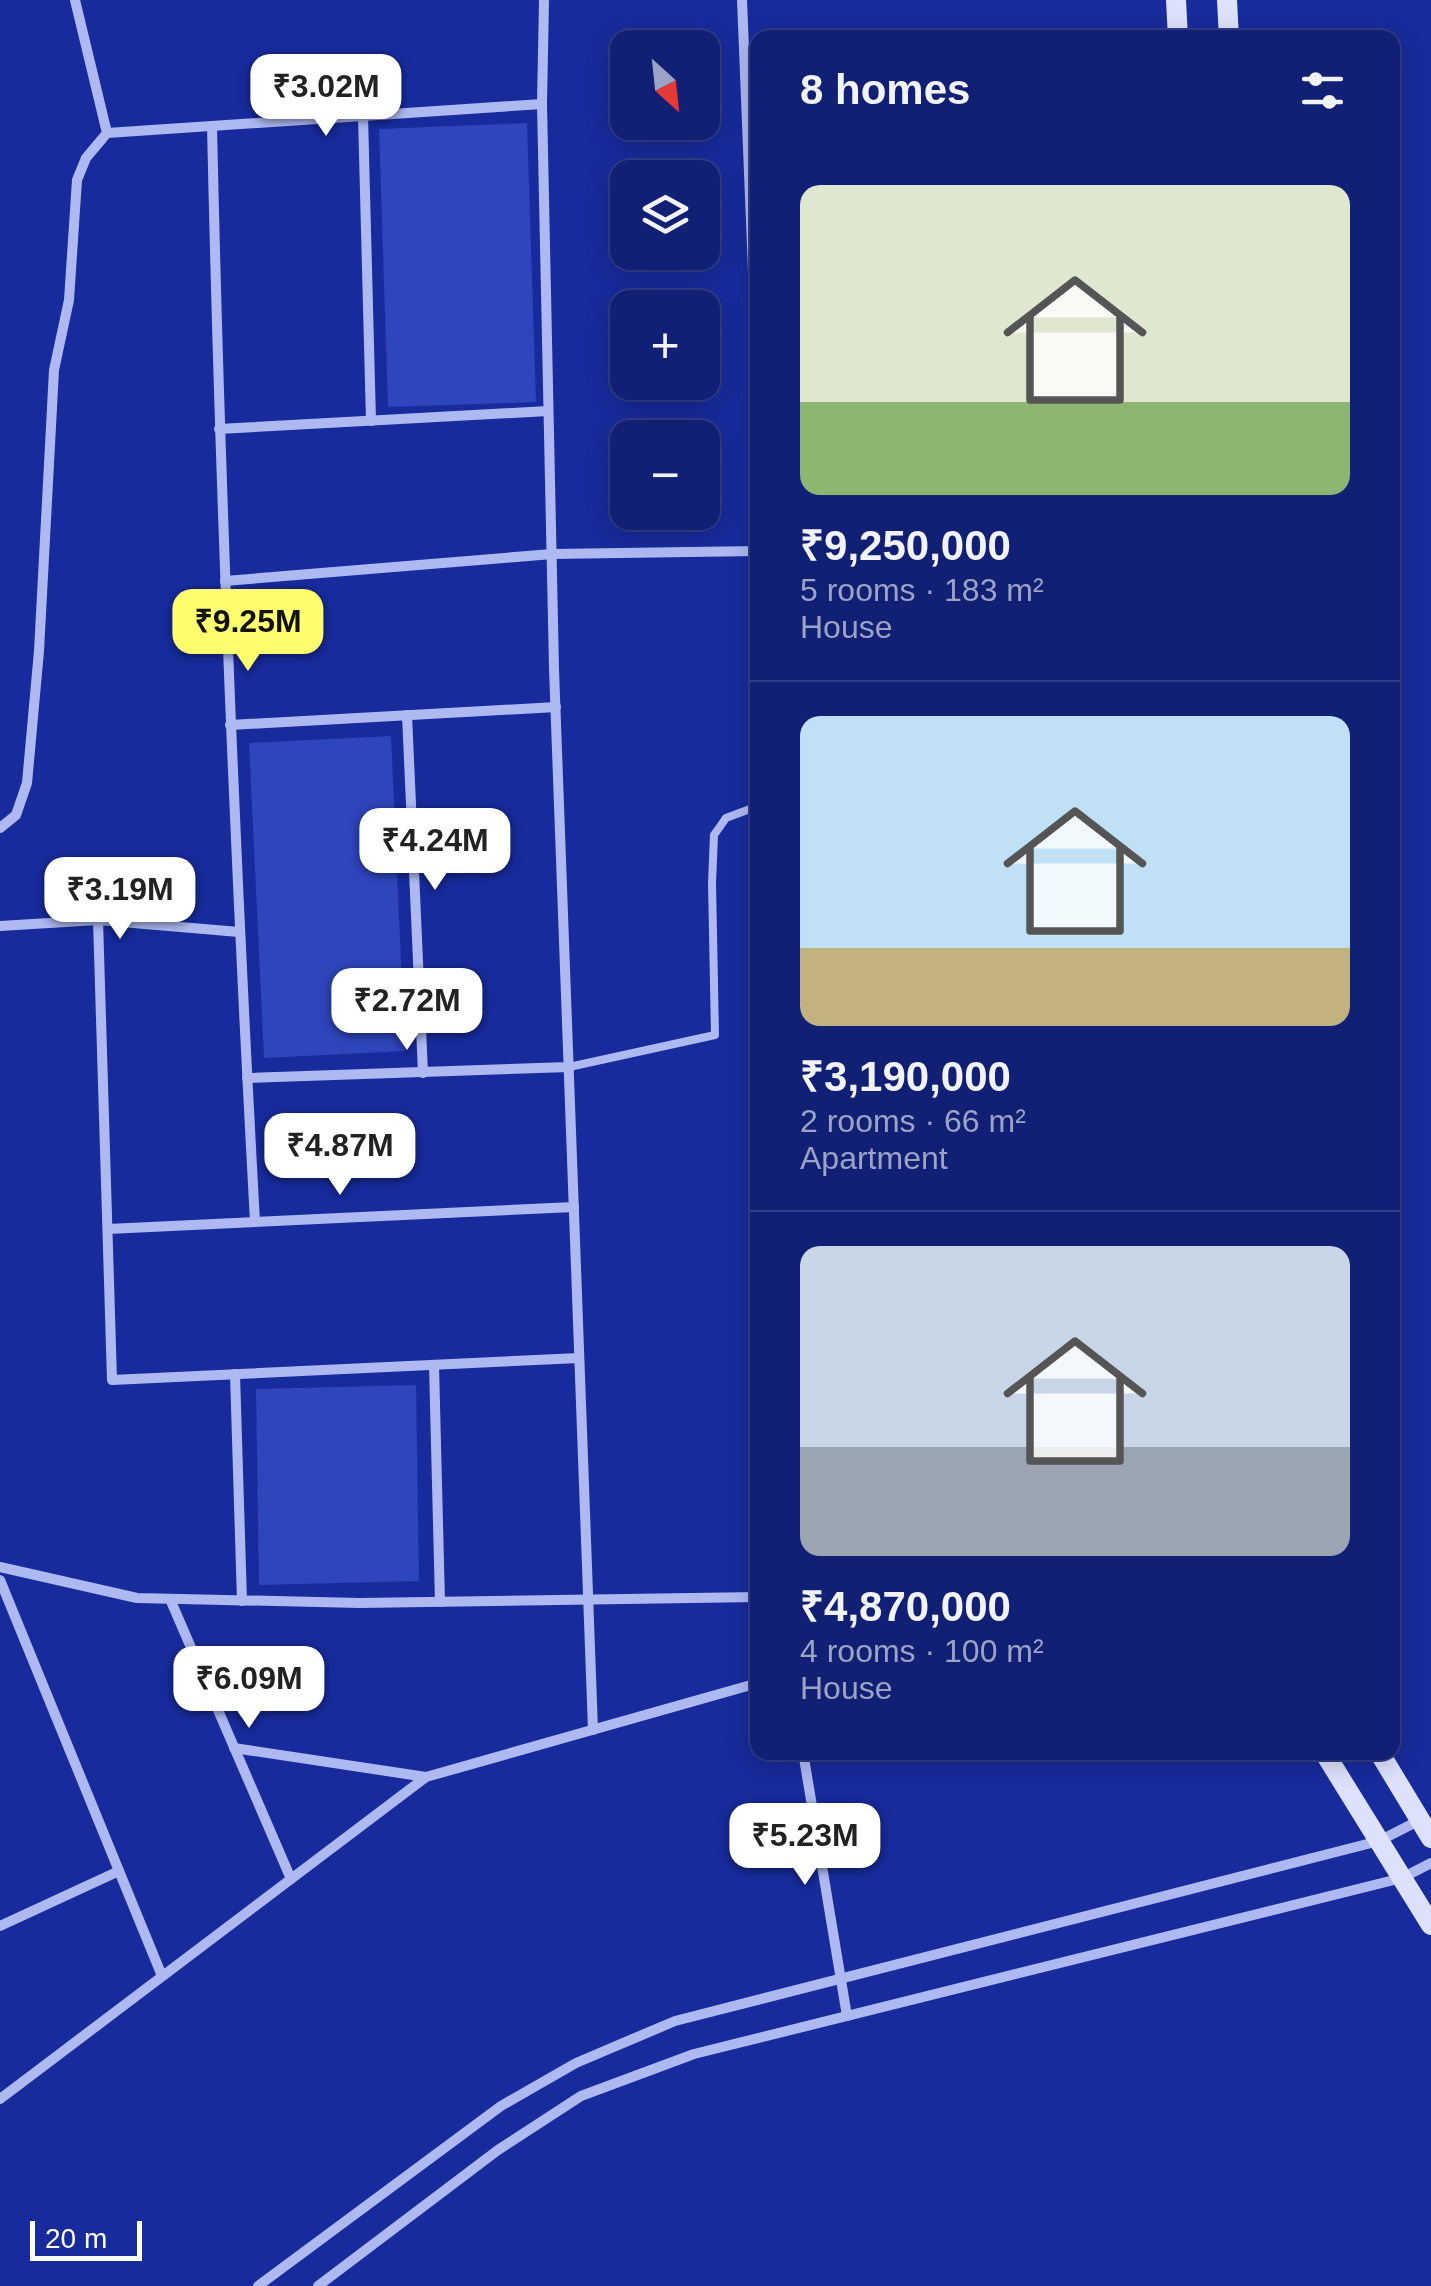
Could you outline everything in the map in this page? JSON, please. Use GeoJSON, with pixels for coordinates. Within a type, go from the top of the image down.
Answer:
{"type":"FeatureCollection","features":[{"type":"Feature","properties":{"kind":"street"},"geometry":{"type":"LineString","coordinates":[[75,0],[107,133]]}},
{"type":"Feature","properties":{"kind":"street"},"geometry":{"type":"LineString","coordinates":[[544,0],[542,104],[556,707],[593,1730]]}},
{"type":"Feature","properties":{"kind":"street"},"geometry":{"type":"LineString","coordinates":[[742,0],[750,197]]}},
{"type":"Feature","properties":{"kind":"street"},"geometry":{"type":"LineString","coordinates":[[1176,0],[1178,30]]}},
{"type":"Feature","properties":{"kind":"street"},"geometry":{"type":"LineString","coordinates":[[1228,0],[1229,30]]}},
{"type":"Feature","properties":{"kind":"street"},"geometry":{"type":"LineString","coordinates":[[0,828],[16,815],[27,784],[39,650],[54,370],[69,300],[77,180],[86,158],[107,133],[542,104]]}},
{"type":"Feature","properties":{"kind":"street"},"geometry":{"type":"LineString","coordinates":[[363,116],[371,421]]}},
{"type":"Feature","properties":{"kind":"street"},"geometry":{"type":"LineString","coordinates":[[212,126],[218,429],[255,1222]]}},
{"type":"Feature","properties":{"kind":"street"},"geometry":{"type":"LineString","coordinates":[[218,429],[548,411]]}},
{"type":"Feature","properties":{"kind":"street"},"geometry":{"type":"LineString","coordinates":[[224,581],[552,554],[750,551]]}},
{"type":"Feature","properties":{"kind":"street"},"geometry":{"type":"LineString","coordinates":[[230,725],[556,707]]}},
{"type":"Feature","properties":{"kind":"street"},"geometry":{"type":"LineString","coordinates":[[408,715],[423,1073]]}},
{"type":"Feature","properties":{"kind":"street"},"geometry":{"type":"LineString","coordinates":[[0,926],[98,920],[239,932]]}},
{"type":"Feature","properties":{"kind":"street"},"geometry":{"type":"LineString","coordinates":[[98,920],[112,1380],[579,1358]]}},
{"type":"Feature","properties":{"kind":"street"},"geometry":{"type":"LineString","coordinates":[[247,1078],[568,1067]]}},
{"type":"Feature","properties":{"kind":"street"},"geometry":{"type":"LineString","coordinates":[[108,1229],[574,1207]]}},
{"type":"Feature","properties":{"kind":"street"},"geometry":{"type":"LineString","coordinates":[[434,1365],[440,1602]]}},
{"type":"Feature","properties":{"kind":"street"},"geometry":{"type":"LineString","coordinates":[[234,1374],[242,1601]]}},
{"type":"Feature","properties":{"kind":"street"},"geometry":{"type":"LineString","coordinates":[[0,1568],[137,1598],[440,1602],[750,1597]]}},
{"type":"Feature","properties":{"kind":"street"},"geometry":{"type":"LineString","coordinates":[[0,1580],[162,1976]]}},
{"type":"Feature","properties":{"kind":"street"},"geometry":{"type":"LineString","coordinates":[[170,1599],[291,1879]]}},
{"type":"Feature","properties":{"kind":"street"},"geometry":{"type":"LineString","coordinates":[[0,2099],[426,1777],[750,1685]]}},
{"type":"Feature","properties":{"kind":"street"},"geometry":{"type":"LineString","coordinates":[[234,1748],[426,1777]]}},
{"type":"Feature","properties":{"kind":"street"},"geometry":{"type":"LineString","coordinates":[[804,1760],[847,2016]]}},
{"type":"Feature","properties":{"kind":"street"},"geometry":{"type":"LineString","coordinates":[[1329,1760],[1431,1925]]}},
{"type":"Feature","properties":{"kind":"street"},"geometry":{"type":"LineString","coordinates":[[258,2286],[500,2106],[576,2063],[675,2021],[1426,1829],[1385,1760]]}},
{"type":"Feature","properties":{"kind":"street"},"geometry":{"type":"LineString","coordinates":[[318,2286],[498,2150],[581,2096],[694,2054],[1402,1878],[1431,1864]]}},
{"type":"Feature","properties":{"kind":"street"},"geometry":{"type":"LineString","coordinates":[[0,1926],[119,1871]]}},
{"type":"Feature","properties":{"kind":"lane"},"geometry":{"type":"LineString","coordinates":[[568,1067],[715,1036],[714,834],[726,818],[750,809]]}},
{"type":"Feature","properties":{"kind":"shaded area"},"geometry":{"type":"Polygon","coordinates":[[[527,123],[536,402],[388,407],[379,129],[527,123]]]}},
{"type":"Feature","properties":{"kind":"shaded area"},"geometry":{"type":"Polygon","coordinates":[[[391,736],[405,1051],[264,1058],[249,743],[391,736]]]}},
{"type":"Feature","properties":{"kind":"shaded area"},"geometry":{"type":"Polygon","coordinates":[[[416,1385],[419,1581],[259,1585],[256,1389],[416,1385]]]}}]}
